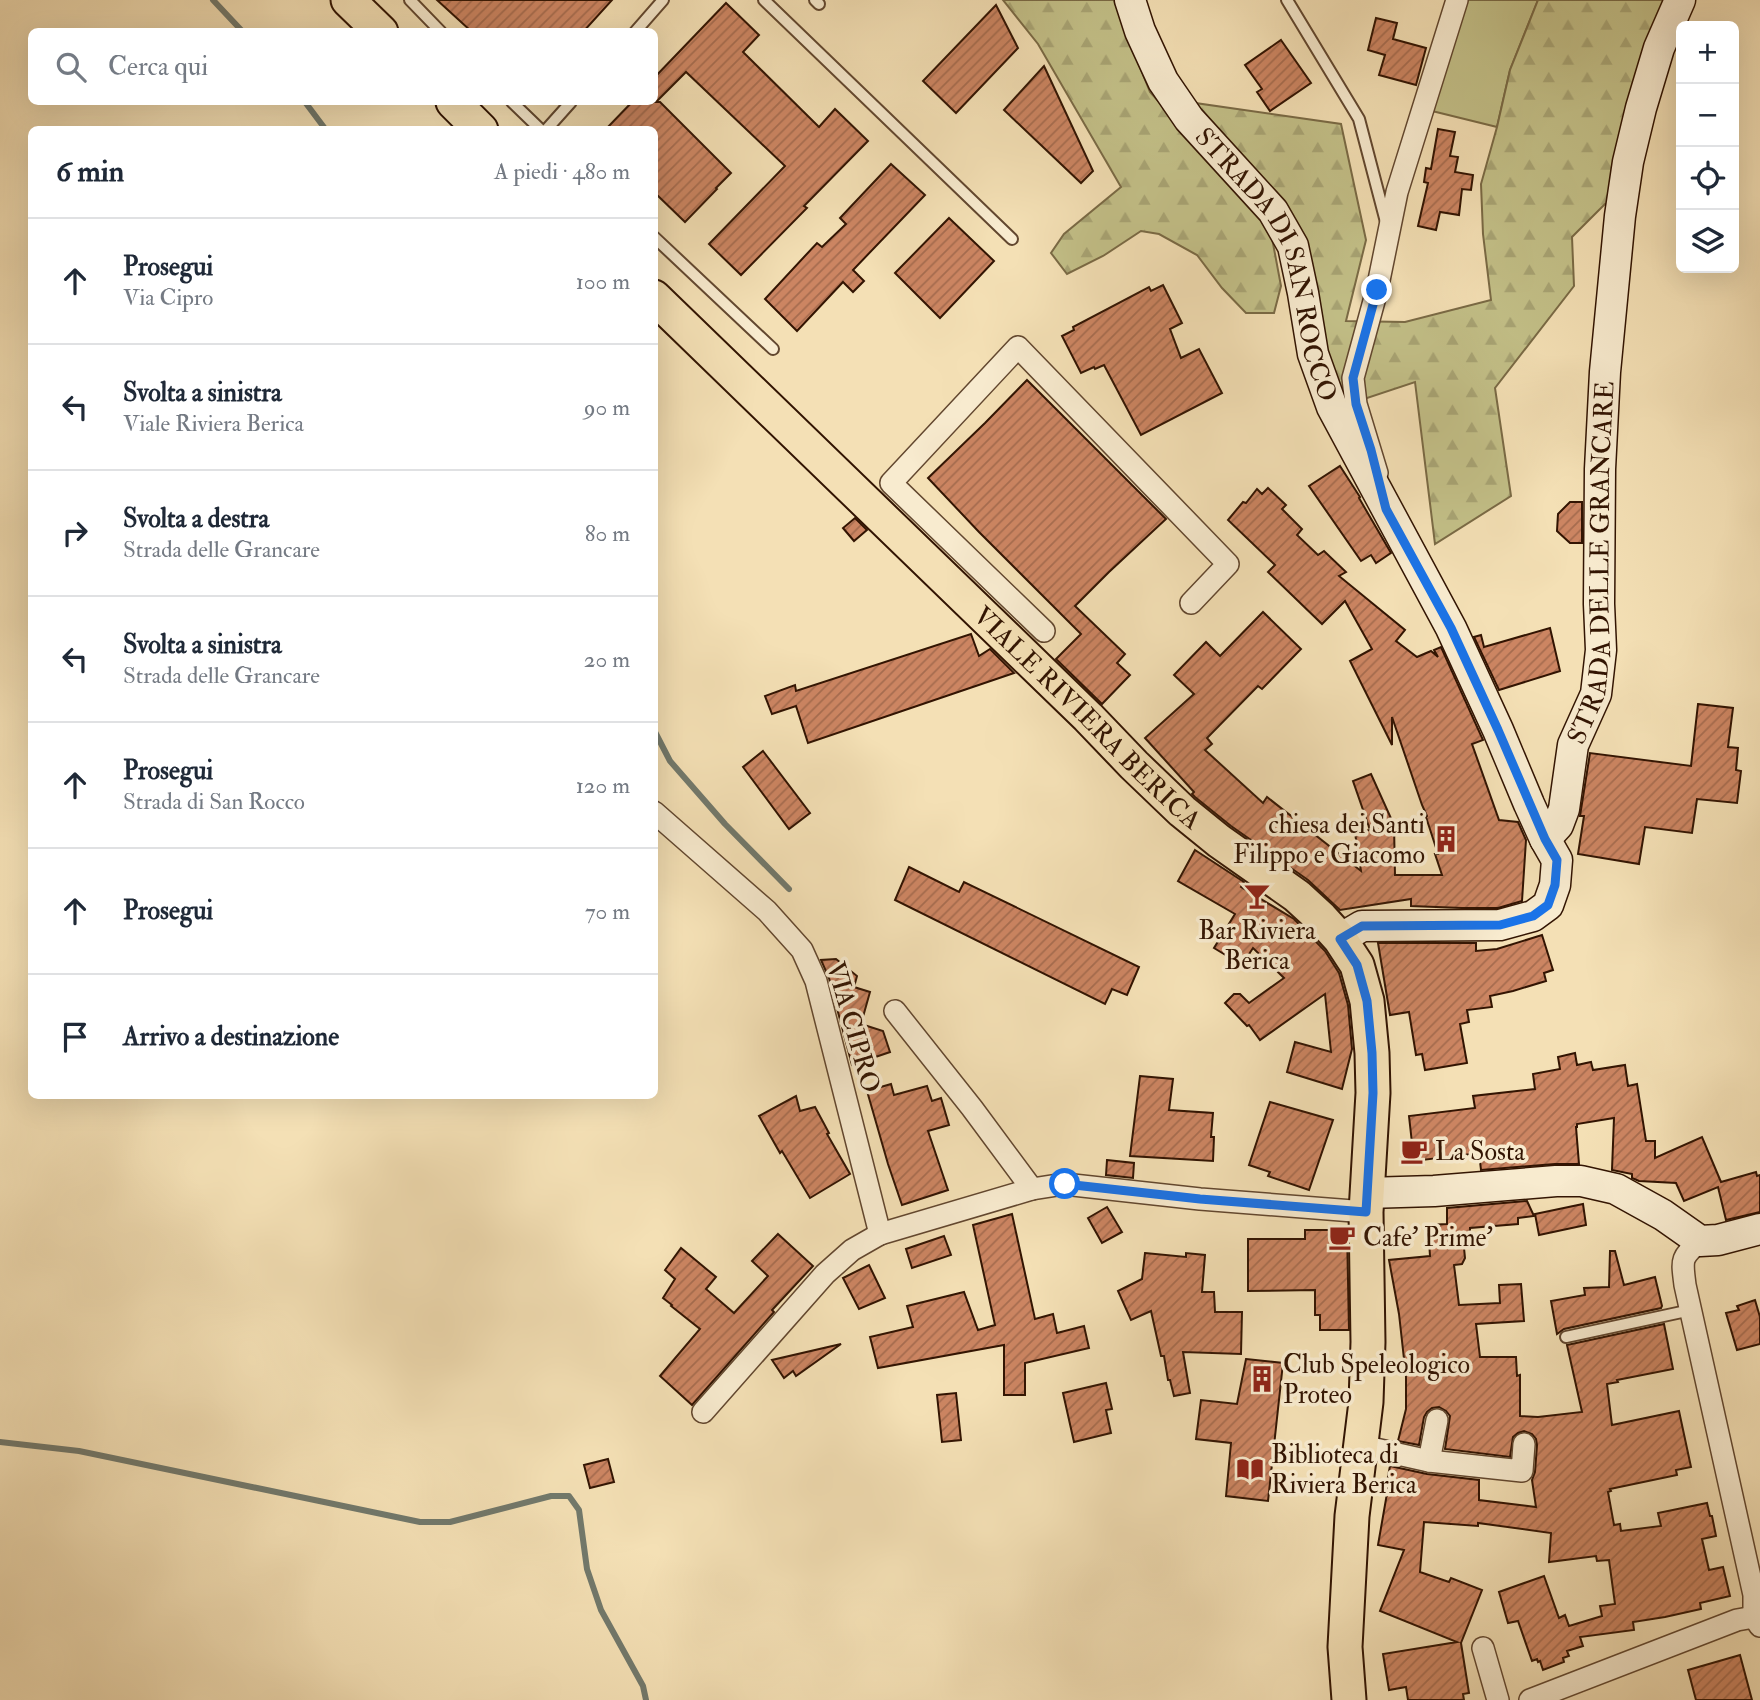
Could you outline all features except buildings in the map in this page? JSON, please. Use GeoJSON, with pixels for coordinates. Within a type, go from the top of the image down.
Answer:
{"type":"FeatureCollection","features":[{"type":"Feature","properties":{"kind":"main road"},"geometry":{"type":"LineString","coordinates":[[348,0],[377,28]]}},
{"type":"Feature","properties":{"kind":"main road"},"geometry":{"type":"LineString","coordinates":[[456,105],[477,126]]}},
{"type":"Feature","properties":{"kind":"main road","name":"VIALE RIVIERA BERICA"},"geometry":{"type":"LineString","coordinates":[[658,300],[880,494],[1134,765],[1182,811],[1219,841],[1297,896],[1340,939],[1357,965],[1367,1001],[1373,1093],[1366,1203],[1366,1402],[1352,1516],[1345,1647],[1349,1700]]}},
{"type":"Feature","properties":{"kind":"street","name":"STRADA DI SAN ROCCO"},"geometry":{"type":"LineString","coordinates":[[1130,0],[1140,31],[1163,81],[1189,119],[1273,211],[1293,246],[1313,354],[1332,407],[1451,628],[1545,839]]}},
{"type":"Feature","properties":{"kind":"street"},"geometry":{"type":"LineString","coordinates":[[1386,509],[1356,404],[1353,378],[1377,290],[1396,192],[1457,0]]}},
{"type":"Feature","properties":{"kind":"street","name":"STRADA DELLE GRANCARE"},"geometry":{"type":"LineString","coordinates":[[1545,839],[1558,825],[1564,809],[1573,745],[1596,694],[1601,650],[1600,469],[1605,372],[1620,216],[1628,162],[1641,108],[1659,48],[1680,0]]}},
{"type":"Feature","properties":{"kind":"street"},"geometry":{"type":"LineString","coordinates":[[880,494],[1018,347],[1228,564],[1191,603]]}},
{"type":"Feature","properties":{"kind":"street","name":"VIALE RIVIERA BERICA"},"geometry":{"type":"LineString","coordinates":[[880,494],[1044,631]]}},
{"type":"Feature","properties":{"kind":"street","name":"VIA CIPRO"},"geometry":{"type":"LineString","coordinates":[[658,816],[767,911],[802,950],[816,981],[880,1234]]}},
{"type":"Feature","properties":{"kind":"street"},"geometry":{"type":"LineString","coordinates":[[1340,939],[1362,926],[1500,925],[1533,916],[1548,905],[1555,885],[1557,860],[1545,839]]}},
{"type":"Feature","properties":{"kind":"street","name":"VIA CIPRO"},"geometry":{"type":"LineString","coordinates":[[895,1011],[1032,1189]]}},
{"type":"Feature","properties":{"kind":"street"},"geometry":{"type":"LineString","coordinates":[[703,1412],[825,1274],[852,1251],[880,1234],[1032,1189],[1065,1184],[1200,1199],[1366,1203],[1434,1191],[1581,1181],[1616,1189],[1700,1241]]}},
{"type":"Feature","properties":{"kind":"street"},"geometry":{"type":"LineString","coordinates":[[1530,1700],[1737,1620],[1744,1618],[1757,1622],[1755,1595],[1682,1266],[1686,1253],[1700,1241],[1717,1240],[1760,1229]]}},
{"type":"Feature","properties":{"kind":"street"},"geometry":{"type":"LineString","coordinates":[[1429,1461],[1437,1420]]}},
{"type":"Feature","properties":{"kind":"street"},"geometry":{"type":"LineString","coordinates":[[1362,1446],[1429,1461],[1522,1471],[1524,1444]]}},
{"type":"Feature","properties":{"kind":"street"},"geometry":{"type":"LineString","coordinates":[[1483,1648],[1498,1700]]}},
{"type":"Feature","properties":{"kind":"lane"},"geometry":{"type":"LineString","coordinates":[[410,0],[437,28]]}},
{"type":"Feature","properties":{"kind":"lane"},"geometry":{"type":"LineString","coordinates":[[638,28],[663,0]]}},
{"type":"Feature","properties":{"kind":"lane"},"geometry":{"type":"LineString","coordinates":[[764,0],[1012,239]]}},
{"type":"Feature","properties":{"kind":"lane"},"geometry":{"type":"LineString","coordinates":[[1287,0],[1359,119],[1389,231]]}},
{"type":"Feature","properties":{"kind":"lane"},"geometry":{"type":"LineString","coordinates":[[515,105],[539,126]]}},
{"type":"Feature","properties":{"kind":"lane"},"geometry":{"type":"LineString","coordinates":[[548,126],[568,105]]}},
{"type":"Feature","properties":{"kind":"lane"},"geometry":{"type":"LineString","coordinates":[[658,241],[773,349]]}},
{"type":"Feature","properties":{"kind":"lane"},"geometry":{"type":"LineString","coordinates":[[1566,1337],[1691,1310]]}},
{"type":"Feature","properties":{"kind":"green space"},"geometry":{"type":"Polygon","coordinates":[[[1003,0],[1114,0],[1150,92],[1242,189],[1272,238],[1281,286],[1274,313],[1246,313],[1222,288],[1197,255],[1159,234],[1141,231],[1103,256],[1067,274],[1051,253],[1064,234],[1121,187],[1038,44],[1003,0]]]}},
{"type":"Feature","properties":{"kind":"green space"},"geometry":{"type":"Polygon","coordinates":[[[1464,0],[1538,0],[1510,70],[1497,127],[1424,109],[1464,0]]]}},
{"type":"Feature","properties":{"kind":"green space"},"geometry":{"type":"Polygon","coordinates":[[[1538,0],[1679,0],[1620,204],[1605,204],[1572,237],[1574,286],[1495,388],[1511,496],[1435,544],[1415,382],[1343,406],[1284,207],[1188,102],[1341,124],[1366,240],[1346,321],[1405,322],[1491,300],[1483,234],[1481,184],[1510,70],[1538,0]]]}},
{"type":"Feature","properties":{"kind":"waterway"},"geometry":{"type":"LineString","coordinates":[[213,0],[239,28]]}},
{"type":"Feature","properties":{"kind":"waterway"},"geometry":{"type":"LineString","coordinates":[[307,105],[323,126]]}},
{"type":"Feature","properties":{"kind":"waterway"},"geometry":{"type":"LineString","coordinates":[[658,738],[670,761],[725,824],[789,889]]}},
{"type":"Feature","properties":{"kind":"waterway"},"geometry":{"type":"LineString","coordinates":[[0,1442],[79,1451],[420,1522],[450,1522],[551,1496],[569,1496],[579,1510],[587,1569],[601,1610],[643,1686],[646,1700]]}},
{"type":"Feature","properties":{"kind":"place","name":"chiesa dei Santi Filippo e Giacomo"},"geometry":{"type":"Point","coordinates":[1446,839]}},
{"type":"Feature","properties":{"kind":"place","name":"Bar Riviera Berica"},"geometry":{"type":"Point","coordinates":[1257,896]}},
{"type":"Feature","properties":{"kind":"place","name":"La Sosta"},"geometry":{"type":"Point","coordinates":[1414,1151]}},
{"type":"Feature","properties":{"kind":"place","name":"Cafe' Prime'"},"geometry":{"type":"Point","coordinates":[1342,1237]}},
{"type":"Feature","properties":{"kind":"place","name":"Club Speleologico Proteo"},"geometry":{"type":"Point","coordinates":[1262,1379]}},
{"type":"Feature","properties":{"kind":"place","name":"Biblioteca di Riviera Berica"},"geometry":{"type":"Point","coordinates":[1250,1469]}},
{"type":"Feature","properties":{"kind":"route"},"geometry":{"type":"LineString","coordinates":[[1065,1184],[1200,1199],[1366,1212],[1373,1093],[1372,1053],[1367,1001],[1357,965],[1340,939],[1362,926],[1500,925],[1533,916],[1548,905],[1555,885],[1557,860],[1529,804],[1451,628],[1386,509],[1356,404],[1353,378],[1377,290]]}}]}
